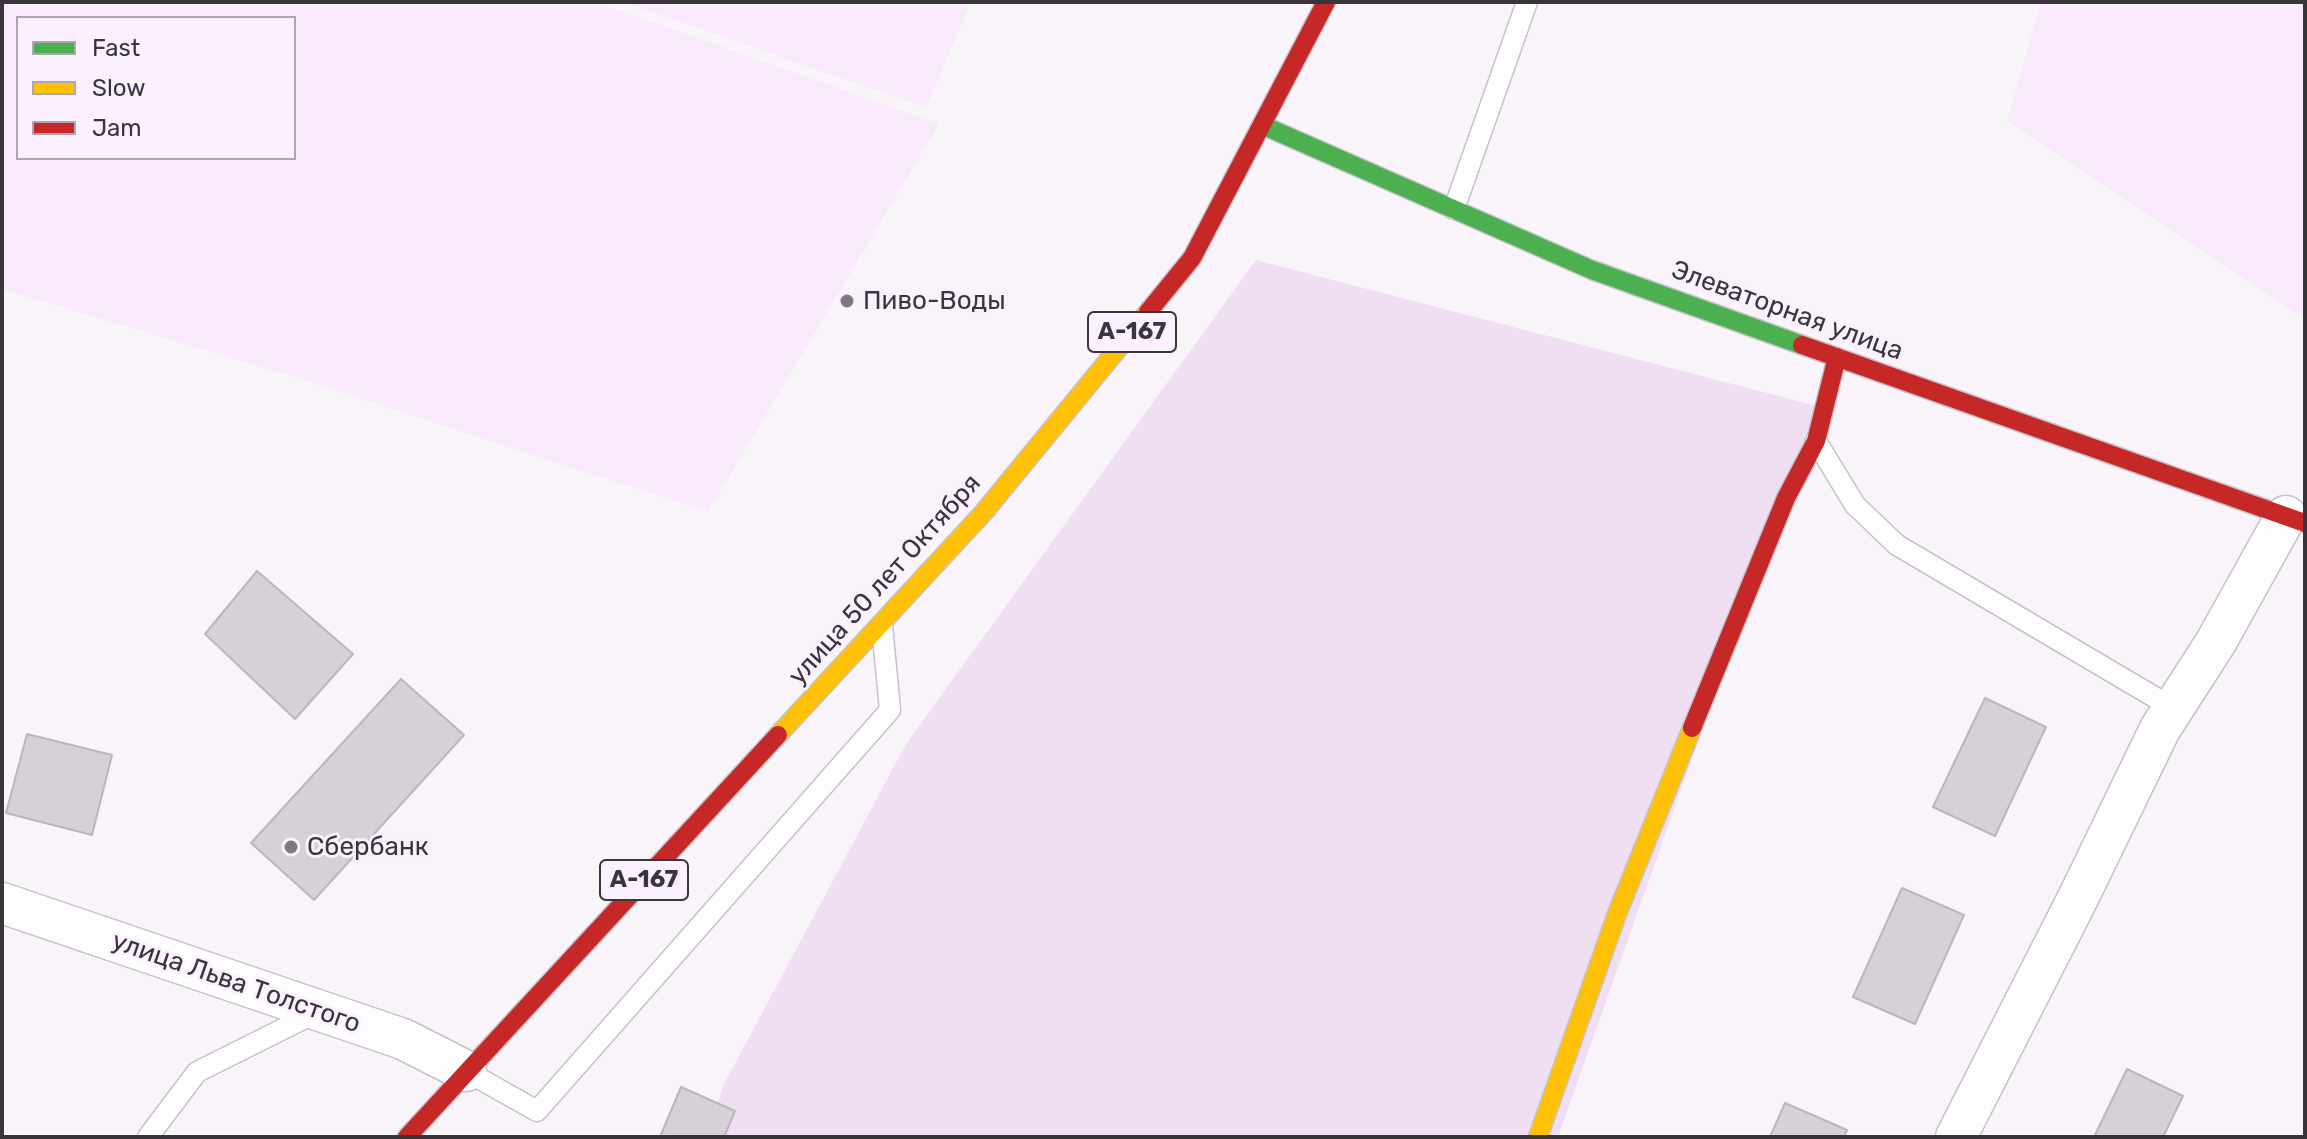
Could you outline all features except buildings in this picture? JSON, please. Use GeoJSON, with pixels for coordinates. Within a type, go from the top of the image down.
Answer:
{"type":"FeatureCollection","features":[{"type":"Feature","properties":{"kind":"main road","name":"улица 50 лет Октября"},"geometry":{"type":"LineString","coordinates":[[407,1137],[984,512],[1192,258],[1326,2]]}},
{"type":"Feature","properties":{"kind":"main road","name":"Элеваторная улица"},"geometry":{"type":"LineString","coordinates":[[1262,125],[1592,270],[2295,519]]}},
{"type":"Feature","properties":{"kind":"main road"},"geometry":{"type":"LineString","coordinates":[[1538,1137],[1623,900],[1786,498],[1816,441],[1837,357]]}},
{"type":"Feature","properties":{"kind":"street"},"geometry":{"type":"LineString","coordinates":[[1956,1137],[2160,729],[2295,519]]}},
{"type":"Feature","properties":{"kind":"street","name":"улица Льва Толстого"},"geometry":{"type":"LineString","coordinates":[[2,903],[403,1039],[466,1071]]}},
{"type":"Feature","properties":{"kind":"lane"},"geometry":{"type":"LineString","coordinates":[[1454,209],[1527,2]]}},
{"type":"Feature","properties":{"kind":"lane"},"geometry":{"type":"LineString","coordinates":[[1816,441],[1855,505],[1897,545],[2173,708]]}},
{"type":"Feature","properties":{"kind":"lane"},"geometry":{"type":"LineString","coordinates":[[466,1071],[537,1111],[890,710],[881,623]]}},
{"type":"Feature","properties":{"kind":"lane"},"geometry":{"type":"LineString","coordinates":[[148,1137],[197,1072],[319,1011]]}},
{"type":"Feature","properties":{"kind":"shaded area"},"geometry":{"type":"Polygon","coordinates":[[[2,2],[597,2],[939,124],[708,512],[294,377],[2,289],[2,2]]]}},
{"type":"Feature","properties":{"kind":"shaded area"},"geometry":{"type":"Polygon","coordinates":[[[624,2],[971,2],[926,108],[624,2]]]}},
{"type":"Feature","properties":{"kind":"shaded area"},"geometry":{"type":"Polygon","coordinates":[[[2041,2],[2305,2],[2305,320],[2007,121],[2041,2]]]}},
{"type":"Feature","properties":{"kind":"shaded area"},"geometry":{"type":"Polygon","coordinates":[[[1256,260],[1817,406],[1558,1137],[707,1137],[723,1086],[906,744],[1256,260]]]}},
{"type":"Feature","properties":{"kind":"traffic: fast"},"geometry":{"type":"LineString","coordinates":[[1262,125],[1592,270],[1802,345]]}},
{"type":"Feature","properties":{"kind":"traffic: slow"},"geometry":{"type":"LineString","coordinates":[[778,735],[984,512],[1148,312]]}},
{"type":"Feature","properties":{"kind":"traffic: slow"},"geometry":{"type":"LineString","coordinates":[[1538,1137],[1617,914],[1692,728]]}},
{"type":"Feature","properties":{"kind":"traffic: jam"},"geometry":{"type":"LineString","coordinates":[[1148,312],[1192,258],[1326,2]]}},
{"type":"Feature","properties":{"kind":"traffic: jam"},"geometry":{"type":"LineString","coordinates":[[1802,345],[2305,523]]}},
{"type":"Feature","properties":{"kind":"traffic: jam"},"geometry":{"type":"LineString","coordinates":[[1692,728],[1786,498],[1816,441],[1837,357]]}},
{"type":"Feature","properties":{"kind":"traffic: jam"},"geometry":{"type":"LineString","coordinates":[[407,1137],[778,735]]}},
{"type":"Feature","properties":{"kind":"place","name":"Пиво-Воды"},"geometry":{"type":"Point","coordinates":[847,301]}},
{"type":"Feature","properties":{"kind":"place","name":"Сбербанк"},"geometry":{"type":"Point","coordinates":[291,847]}}]}
